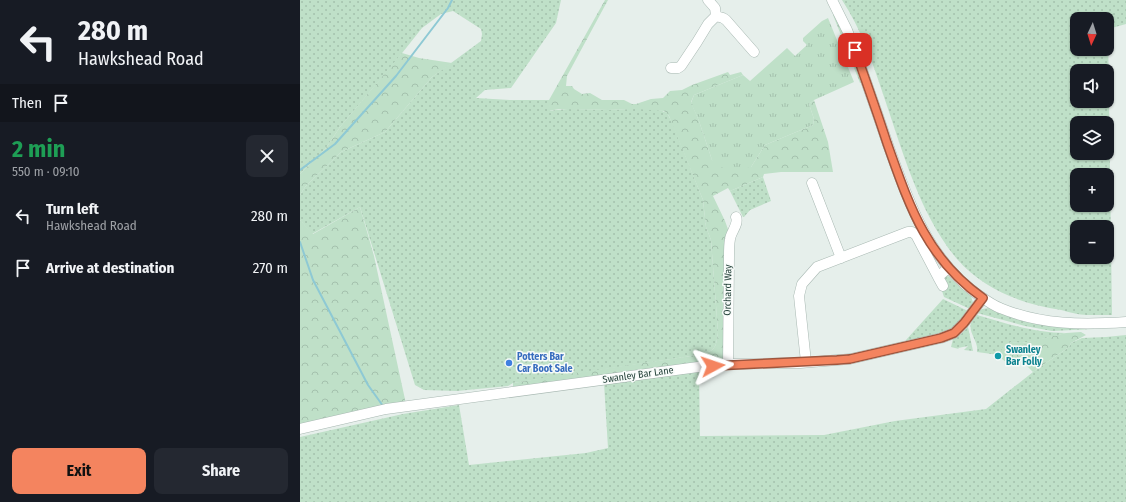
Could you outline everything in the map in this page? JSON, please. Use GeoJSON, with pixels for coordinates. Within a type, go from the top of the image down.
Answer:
{"type":"FeatureCollection","features":[{"type":"Feature","properties":{"kind":"street"},"geometry":{"type":"LineString","coordinates":[[708,0],[715,8],[716,16]]}},
{"type":"Feature","properties":{"kind":"street"},"geometry":{"type":"LineString","coordinates":[[832,0],[855,50],[908,200],[920,226],[948,268],[968,288],[999,308],[1017,314],[1038,320],[1064,323],[1098,324],[1126,322]]}},
{"type":"Feature","properties":{"kind":"street"},"geometry":{"type":"LineString","coordinates":[[716,16],[726,20],[754,52]]}},
{"type":"Feature","properties":{"kind":"street"},"geometry":{"type":"LineString","coordinates":[[671,68],[676,69],[681,66],[708,24],[716,16]]}},
{"type":"Feature","properties":{"kind":"street"},"geometry":{"type":"LineString","coordinates":[[812,183],[841,258]]}},
{"type":"Feature","properties":{"kind":"street","name":"Orchard Way"},"geometry":{"type":"LineString","coordinates":[[728,364],[729,251],[730,239],[737,220],[736,217]]}},
{"type":"Feature","properties":{"kind":"street"},"geometry":{"type":"LineString","coordinates":[[806,362],[799,296],[802,284],[817,267],[908,232],[912,232],[916,235],[943,286]]}},
{"type":"Feature","properties":{"kind":"street"},"geometry":{"type":"LineString","coordinates":[[938,277],[948,268]]}},
{"type":"Feature","properties":{"kind":"street","name":"Swanley Bar Lane"},"geometry":{"type":"LineString","coordinates":[[300,429],[386,409],[728,364],[850,359],[941,338],[954,333],[964,323],[983,298]]}},
{"type":"Feature","properties":{"kind":"green space"},"geometry":{"type":"Polygon","coordinates":[[[300,0],[561,0],[556,23],[511,88],[485,90],[476,98],[549,100],[550,111],[572,109],[608,110],[638,108],[654,109],[667,113],[703,200],[706,227],[711,240],[718,332],[714,348],[708,352],[698,355],[513,383],[508,386],[457,391],[424,390],[415,385],[360,207],[312,234],[300,220],[300,195],[305,187],[341,152],[385,132],[432,77],[481,41],[481,29],[453,11],[441,14],[422,28],[340,127],[326,148],[300,174],[300,0]]]}},
{"type":"Feature","properties":{"kind":"green space"},"geometry":{"type":"Polygon","coordinates":[[[605,0],[608,0],[567,76],[566,86],[572,86],[582,94],[590,93],[602,100],[624,100],[632,104],[636,104],[651,99],[663,98],[670,91],[682,90],[728,72],[730,75],[741,72],[743,75],[694,95],[691,102],[712,160],[751,167],[765,145],[813,125],[814,119],[809,104],[814,100],[828,142],[833,172],[781,172],[764,174],[763,177],[730,191],[728,188],[713,196],[729,232],[725,351],[722,361],[513,387],[513,383],[698,355],[708,352],[714,348],[716,342],[718,332],[711,240],[706,227],[703,200],[669,116],[664,111],[637,109],[559,109],[549,111],[549,100],[605,0]]]}},
{"type":"Feature","properties":{"kind":"green space"},"geometry":{"type":"Polygon","coordinates":[[[842,0],[1126,0],[1126,24],[1114,27],[1114,12],[1070,12],[1070,56],[1108,56],[1108,64],[1070,64],[1070,108],[1109,108],[1109,116],[1070,116],[1070,160],[1110,160],[1110,168],[1070,168],[1070,212],[1111,212],[1111,220],[1070,220],[1070,264],[1111,264],[1112,315],[1081,314],[1032,304],[1004,294],[979,279],[957,259],[932,222],[922,202],[905,159],[870,57],[855,22],[842,0]]]}},
{"type":"Feature","properties":{"kind":"green space"},"geometry":{"type":"Polygon","coordinates":[[[833,15],[836,15],[850,48],[862,83],[860,83],[833,15]]]}},
{"type":"Feature","properties":{"kind":"green space"},"geometry":{"type":"Polygon","coordinates":[[[828,18],[854,82],[814,100],[809,104],[814,119],[813,125],[765,145],[751,167],[730,173],[712,160],[699,121],[691,103],[694,95],[743,75],[750,81],[787,48],[795,56],[807,45],[803,41],[803,38],[822,21],[828,18]]]}},
{"type":"Feature","properties":{"kind":"green space"},"geometry":{"type":"Polygon","coordinates":[[[402,53],[419,58],[452,63],[432,77],[385,132],[341,152],[305,187],[300,195],[300,174],[326,148],[340,127],[402,53]]]}},
{"type":"Feature","properties":{"kind":"green space"},"geometry":{"type":"Polygon","coordinates":[[[763,177],[771,201],[750,210],[743,217],[730,191],[763,177]]]}},
{"type":"Feature","properties":{"kind":"green space"},"geometry":{"type":"Polygon","coordinates":[[[360,207],[374,256],[406,404],[300,427],[300,220],[313,234],[360,207]]]}},
{"type":"Feature","properties":{"kind":"green space"},"geometry":{"type":"Polygon","coordinates":[[[947,275],[971,296],[973,303],[970,309],[944,297],[942,291],[947,289],[943,279],[947,275]]]}},
{"type":"Feature","properties":{"kind":"green space"},"geometry":{"type":"Polygon","coordinates":[[[943,299],[968,311],[954,327],[942,333],[907,343],[906,340],[943,299]]]}},
{"type":"Feature","properties":{"kind":"green space"},"geometry":{"type":"Polygon","coordinates":[[[989,308],[1094,329],[1052,331],[1025,326],[977,313],[982,309],[989,308]]]}},
{"type":"Feature","properties":{"kind":"green space"},"geometry":{"type":"Polygon","coordinates":[[[977,315],[1033,330],[1066,333],[1022,343],[1011,342],[1003,348],[1000,355],[977,352],[970,327],[977,315]]]}},
{"type":"Feature","properties":{"kind":"green space"},"geometry":{"type":"Polygon","coordinates":[[[968,327],[973,351],[964,350],[968,346],[958,348],[959,349],[951,347],[953,339],[968,327]]]}},
{"type":"Feature","properties":{"kind":"green space"},"geometry":{"type":"Polygon","coordinates":[[[1081,332],[1086,335],[1071,343],[1069,347],[1033,372],[1023,362],[1006,362],[1002,359],[1002,355],[1000,355],[1002,348],[1011,342],[1023,343],[1066,333],[1081,332]]]}},
{"type":"Feature","properties":{"kind":"green space"},"geometry":{"type":"Polygon","coordinates":[[[1126,335],[1126,502],[300,502],[300,437],[403,414],[459,405],[469,465],[586,453],[608,448],[604,383],[699,371],[700,436],[824,435],[895,421],[986,409],[1033,372],[1069,347],[1071,343],[1082,338],[1126,335]]]}},
{"type":"Feature","properties":{"kind":"waterway"},"geometry":{"type":"LineString","coordinates":[[300,170],[335,144],[396,76],[448,8],[452,0]]}},
{"type":"Feature","properties":{"kind":"waterway"},"geometry":{"type":"LineString","coordinates":[[300,242],[313,280],[368,385],[383,406]]}},
{"type":"Feature","properties":{"kind":"place","name":"Swanley Bar Folly"},"geometry":{"type":"Point","coordinates":[998,356]}},
{"type":"Feature","properties":{"kind":"place","name":"Potters Bar Car Boot Sale"},"geometry":{"type":"Point","coordinates":[509,363]}},
{"type":"Feature","properties":{"kind":"route"},"geometry":{"type":"LineString","coordinates":[[713,366],[728,364],[800,363],[850,359],[941,338],[954,333],[964,323],[983,298],[968,288],[948,268],[920,226],[908,200],[855,50]]}}]}
